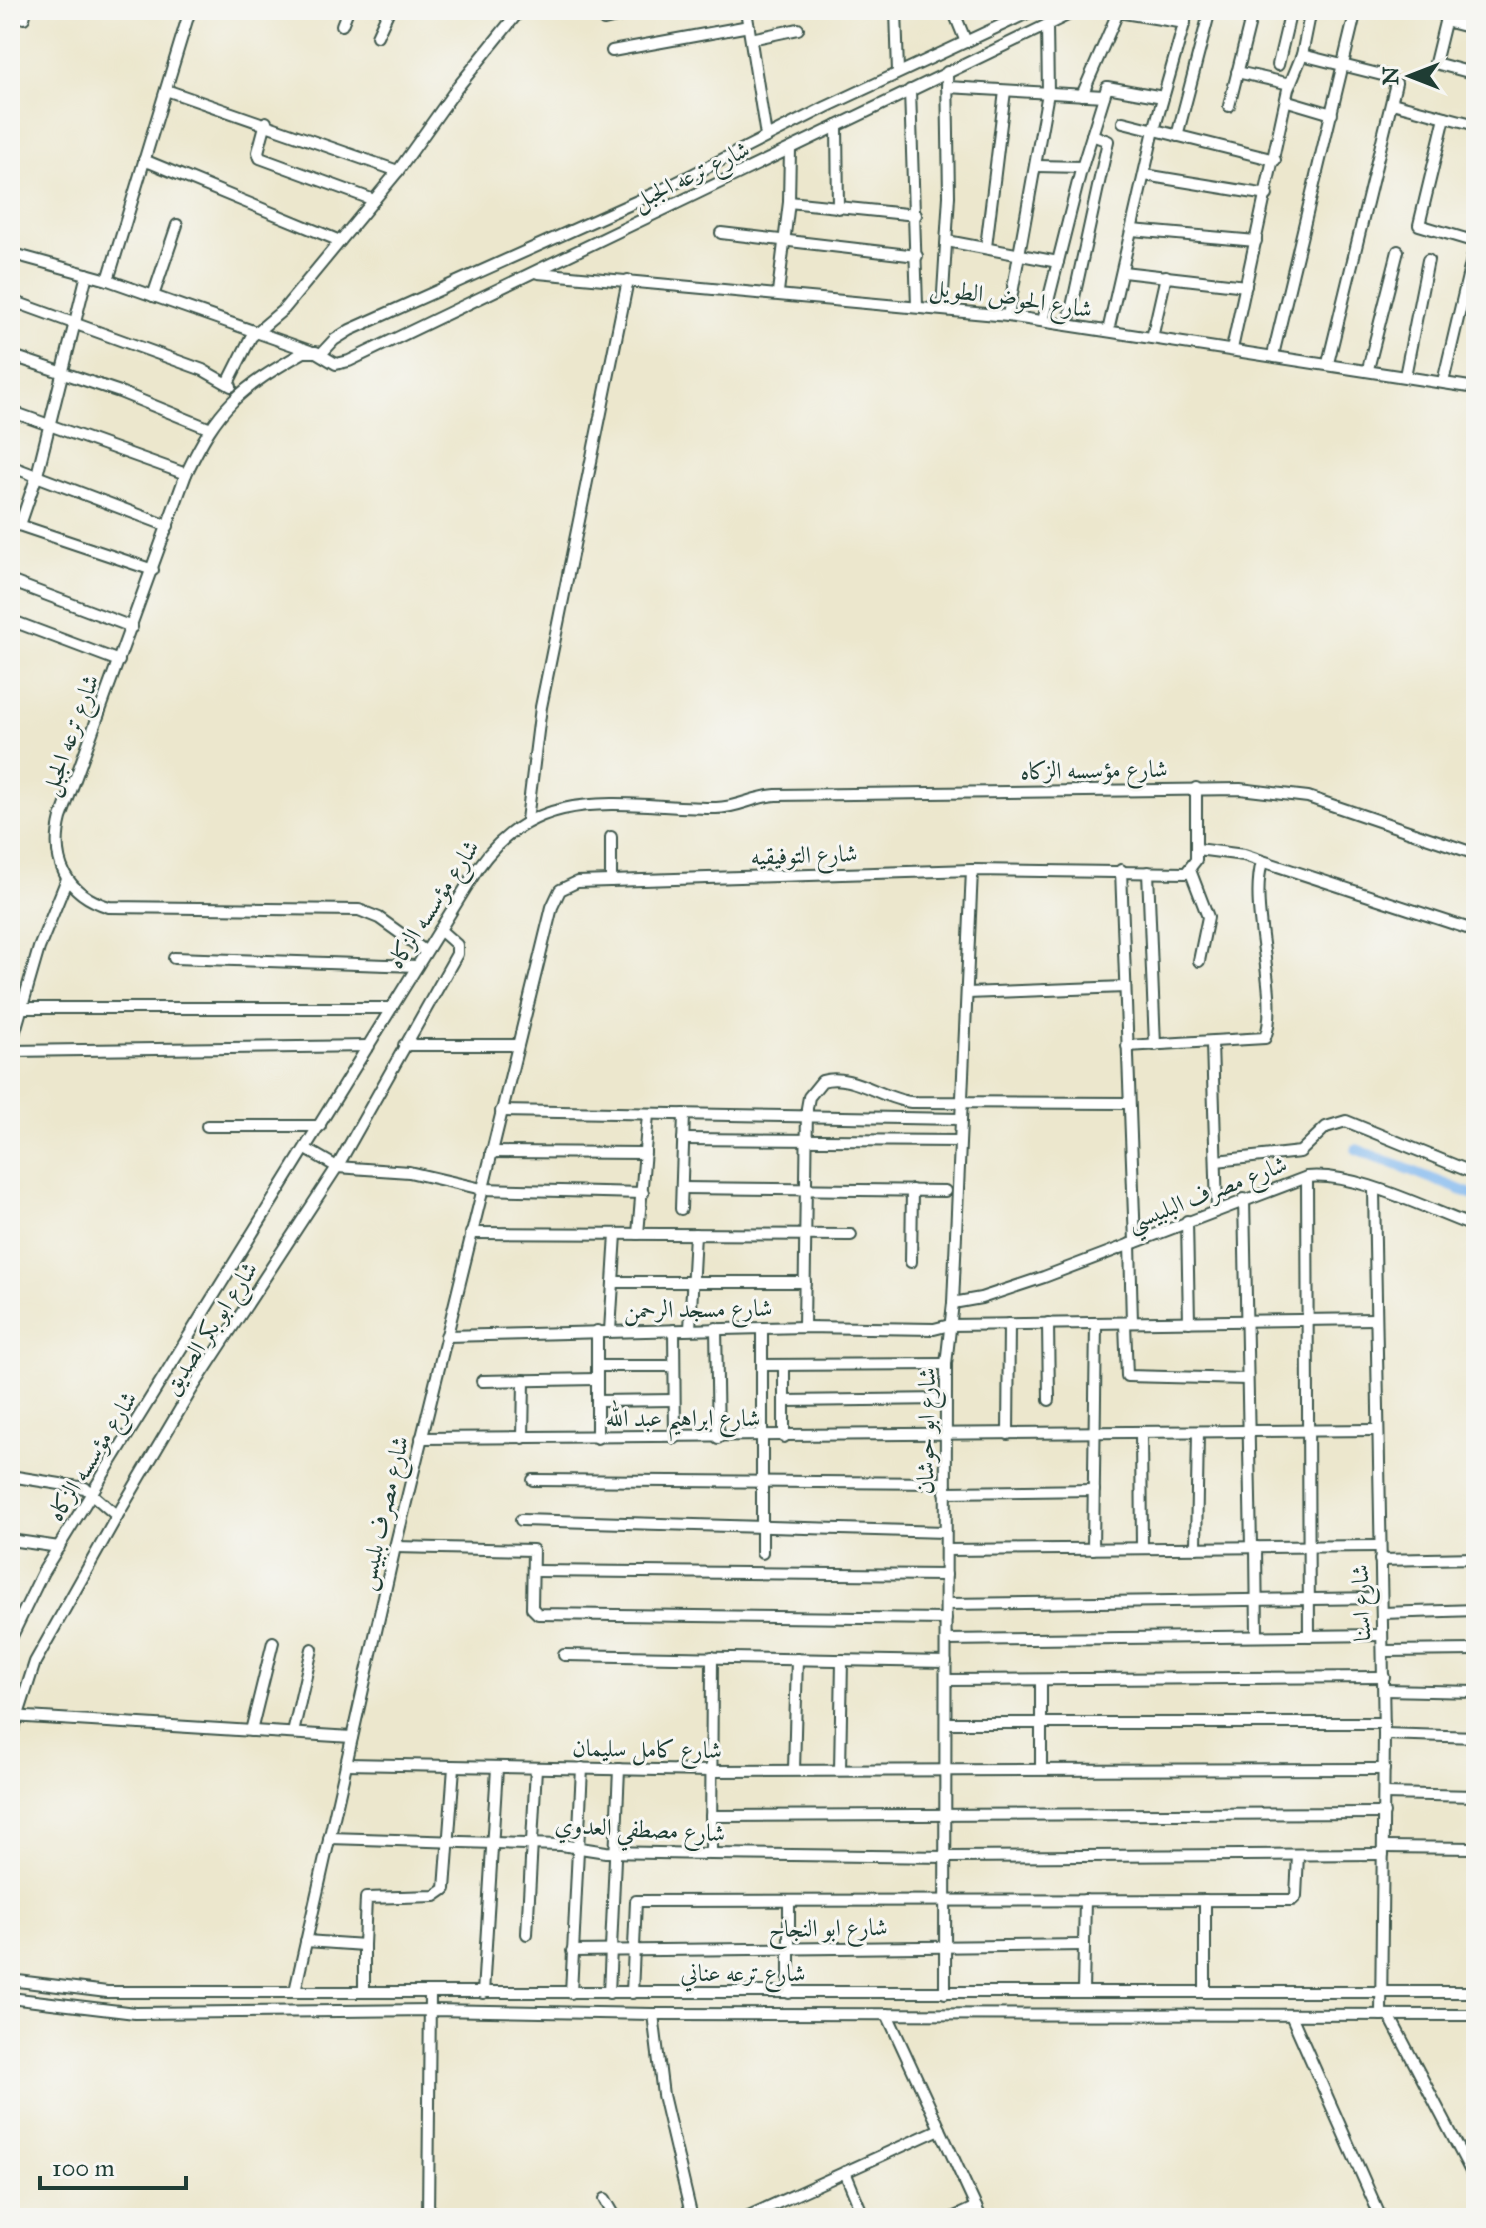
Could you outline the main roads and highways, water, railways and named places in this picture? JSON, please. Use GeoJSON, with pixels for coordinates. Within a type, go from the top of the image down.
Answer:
{"type":"FeatureCollection","features":[{"type":"Feature","properties":{"kind":"waterway"},"geometry":{"type":"LineString","coordinates":[[1356,1149],[1476,1196]]}}]}
